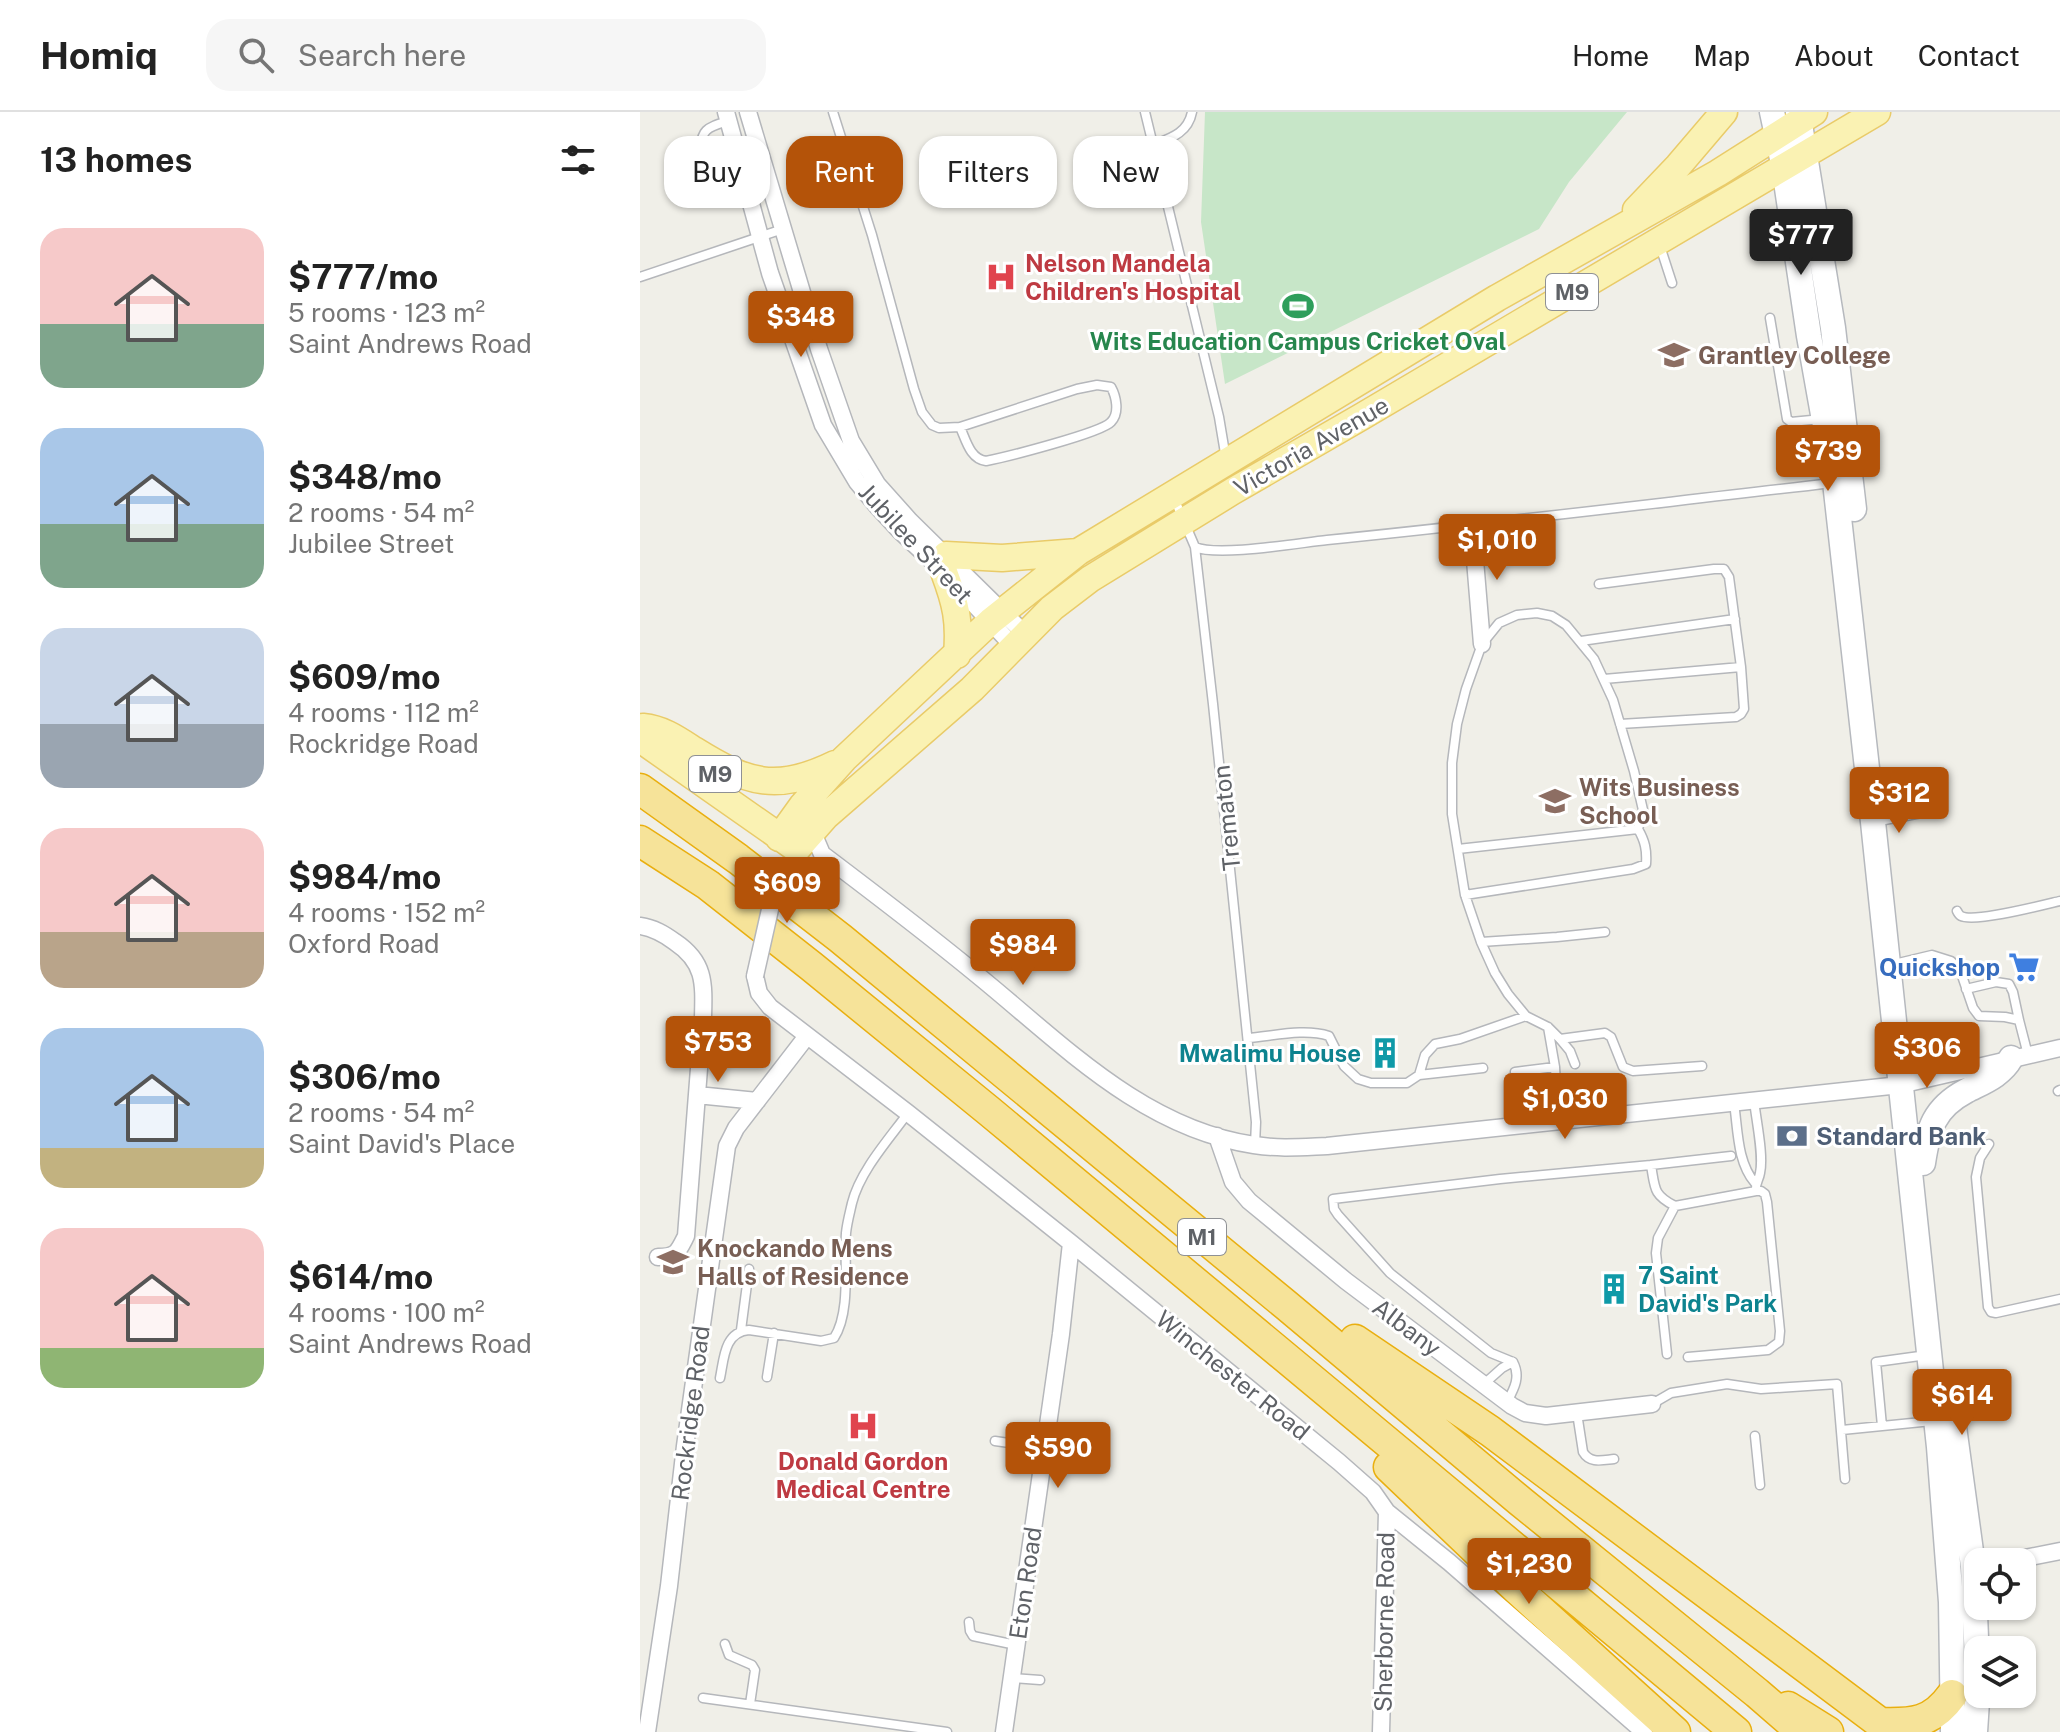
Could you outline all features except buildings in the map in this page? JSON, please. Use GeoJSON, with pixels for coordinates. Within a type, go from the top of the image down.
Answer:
{"type":"FeatureCollection","features":[{"type":"Feature","properties":{"kind":"highway","name":"M1"},"geometry":{"type":"LineString","coordinates":[[640,789],[738,859],[840,938],[1802,1732]]}},
{"type":"Feature","properties":{"kind":"highway","name":"M1"},"geometry":{"type":"LineString","coordinates":[[640,841],[708,885],[811,966],[1736,1732]]}},
{"type":"Feature","properties":{"kind":"highway"},"geometry":{"type":"LineString","coordinates":[[1286,1305],[1357,1341],[1490,1431],[1889,1727],[1933,1716],[1952,1695]]}},
{"type":"Feature","properties":{"kind":"highway"},"geometry":{"type":"LineString","coordinates":[[1320,1386],[1377,1456],[1518,1590],[1675,1732]]}},
{"type":"Feature","properties":{"kind":"highway"},"geometry":{"type":"LineString","coordinates":[[1757,1693],[1828,1732]]}},
{"type":"Feature","properties":{"kind":"main road"},"geometry":{"type":"LineString","coordinates":[[1614,233],[1724,112]]}},
{"type":"Feature","properties":{"kind":"main road","name":"Victoria Avenue"},"geometry":{"type":"LineString","coordinates":[[794,846],[972,689],[1052,608],[1090,579],[1233,491],[1877,112]]}},
{"type":"Feature","properties":{"kind":"main road"},"geometry":{"type":"LineString","coordinates":[[1804,115],[1795,161],[1823,419],[1843,480]]}},
{"type":"Feature","properties":{"kind":"main road","name":"Victoria Avenue"},"geometry":{"type":"LineString","coordinates":[[794,846],[844,759],[996,617],[1078,552],[1497,298],[1718,173],[1774,123],[1804,115]]}},
{"type":"Feature","properties":{"kind":"main road"},"geometry":{"type":"LineString","coordinates":[[1774,123],[1795,161],[1833,328],[1843,480],[1908,1084],[1937,1420],[1951,1602],[1953,1732]]}},
{"type":"Feature","properties":{"kind":"main road"},"geometry":{"type":"LineString","coordinates":[[957,655],[958,616],[945,563],[1078,552]]}},
{"type":"Feature","properties":{"kind":"main road"},"geometry":{"type":"LineString","coordinates":[[641,730],[657,728],[721,767],[750,779],[768,782],[797,779],[844,759]]}},
{"type":"Feature","properties":{"kind":"main road","name":"M9"},"geometry":{"type":"LineString","coordinates":[[641,730],[794,846]]}},
{"type":"Feature","properties":{"kind":"main road"},"geometry":{"type":"LineString","coordinates":[[1923,1163],[1926,1141],[1935,1117],[1949,1102],[2019,1056]]}},
{"type":"Feature","properties":{"kind":"main road"},"geometry":{"type":"LineString","coordinates":[[1908,1084],[1923,1163],[1933,1276],[1972,1548]]}},
{"type":"Feature","properties":{"kind":"main road"},"geometry":{"type":"LineString","coordinates":[[1975,1732],[1977,1620]]}},
{"type":"Feature","properties":{"kind":"street","name":"Jubilee Street"},"geometry":{"type":"LineString","coordinates":[[748,112],[827,373],[851,441],[905,526]]}},
{"type":"Feature","properties":{"kind":"street","name":"Jubilee Street"},"geometry":{"type":"LineString","coordinates":[[727,117],[760,237],[823,425],[857,482],[945,563],[1020,641]]}},
{"type":"Feature","properties":{"kind":"street"},"geometry":{"type":"LineString","coordinates":[[1472,524],[1482,644]]}},
{"type":"Feature","properties":{"kind":"street"},"geometry":{"type":"LineString","coordinates":[[807,1036],[762,998],[756,988],[755,976],[794,846],[941,945],[1134,1100],[1187,1126],[1255,1145],[1293,1148],[1327,1146],[1908,1084],[2060,1048]]}},
{"type":"Feature","properties":{"kind":"street"},"geometry":{"type":"LineString","coordinates":[[640,926],[658,930],[693,955],[701,971],[704,988],[686,1236],[678,1252],[670,1257],[658,1257]]}},
{"type":"Feature","properties":{"kind":"street","name":"Rockridge Road"},"geometry":{"type":"LineString","coordinates":[[647,1732],[727,1146],[736,1128],[807,1036]]}},
{"type":"Feature","properties":{"kind":"street","name":"Winchester Road"},"geometry":{"type":"LineString","coordinates":[[807,1036],[1071,1243],[1350,1471],[1373,1492],[1387,1512],[1644,1732]]}},
{"type":"Feature","properties":{"kind":"street"},"geometry":{"type":"LineString","coordinates":[[697,1095],[757,1101]]}},
{"type":"Feature","properties":{"kind":"street","name":"Albany"},"geometry":{"type":"LineString","coordinates":[[1217,1136],[1233,1182],[1249,1201],[1346,1281],[1507,1402],[1535,1415],[1652,1404]]}},
{"type":"Feature","properties":{"kind":"street","name":"Eton Road"},"geometry":{"type":"LineString","coordinates":[[1004,1732],[1061,1334],[1071,1243]]}},
{"type":"Feature","properties":{"kind":"street","name":"Sherborne Road"},"geometry":{"type":"LineString","coordinates":[[1381,1732],[1387,1512]]}},
{"type":"Feature","properties":{"kind":"street"},"geometry":{"type":"LineString","coordinates":[[2036,1557],[2060,1551]]}},
{"type":"Feature","properties":{"kind":"street"},"geometry":{"type":"LineString","coordinates":[[1951,1602],[1964,1577]]}},
{"type":"Feature","properties":{"kind":"lane"},"geometry":{"type":"LineString","coordinates":[[833,112],[872,235],[922,412],[932,425],[939,428],[960,427],[1097,385],[1111,387],[1116,400],[1111,423],[1093,431],[986,461],[973,455],[960,427]]}},
{"type":"Feature","properties":{"kind":"lane"},"geometry":{"type":"LineString","coordinates":[[1145,112],[1151,136]]}},
{"type":"Feature","properties":{"kind":"lane"},"geometry":{"type":"LineString","coordinates":[[1174,136],[1190,121],[1192,112]]}},
{"type":"Feature","properties":{"kind":"lane"},"geometry":{"type":"LineString","coordinates":[[703,136],[709,128],[727,117]]}},
{"type":"Feature","properties":{"kind":"lane"},"geometry":{"type":"LineString","coordinates":[[1168,208],[1219,417],[1233,491]]}},
{"type":"Feature","properties":{"kind":"lane"},"geometry":{"type":"LineString","coordinates":[[640,277],[783,229]]}},
{"type":"Feature","properties":{"kind":"lane"},"geometry":{"type":"LineString","coordinates":[[1658,242],[1672,283]]}},
{"type":"Feature","properties":{"kind":"lane"},"geometry":{"type":"LineString","coordinates":[[1770,318],[1787,419],[1795,422],[1823,419]]}},
{"type":"Feature","properties":{"kind":"lane"},"geometry":{"type":"LineString","coordinates":[[1195,547],[1212,551],[1235,550],[1843,480]]}},
{"type":"Feature","properties":{"kind":"lane","name":"Trematon"},"geometry":{"type":"LineString","coordinates":[[1173,495],[1195,547],[1248,1038],[1256,1122],[1255,1145]]}},
{"type":"Feature","properties":{"kind":"lane"},"geometry":{"type":"LineString","coordinates":[[1599,584],[1714,569],[1724,569],[1729,577],[1741,667],[1744,709],[1741,714],[1736,717],[1620,724]]}},
{"type":"Feature","properties":{"kind":"lane"},"geometry":{"type":"LineString","coordinates":[[1465,895],[1633,869],[1646,864],[1647,851],[1638,829],[1643,810],[1613,700],[1594,659],[1581,641],[1552,616],[1537,613],[1517,615],[1499,623],[1482,644],[1457,724],[1452,763],[1452,814],[1465,895],[1495,973],[1526,1016],[1548,1027],[1560,1039],[1570,1051],[1575,1064]]}},
{"type":"Feature","properties":{"kind":"lane"},"geometry":{"type":"LineString","coordinates":[[1581,641],[1735,619]]}},
{"type":"Feature","properties":{"kind":"lane"},"geometry":{"type":"LineString","coordinates":[[1604,679],[1741,667]]}},
{"type":"Feature","properties":{"kind":"lane"},"geometry":{"type":"LineString","coordinates":[[1880,821],[1932,811]]}},
{"type":"Feature","properties":{"kind":"lane"},"geometry":{"type":"LineString","coordinates":[[1458,849],[1638,829]]}},
{"type":"Feature","properties":{"kind":"lane"},"geometry":{"type":"LineString","coordinates":[[1957,911],[1960,916],[1969,917],[1997,915],[2060,901]]}},
{"type":"Feature","properties":{"kind":"lane"},"geometry":{"type":"LineString","coordinates":[[1481,942],[1605,932]]}},
{"type":"Feature","properties":{"kind":"lane"},"geometry":{"type":"LineString","coordinates":[[1895,964],[1932,955],[1951,961],[1960,970],[1973,1008],[1979,1016],[2019,1020]]}},
{"type":"Feature","properties":{"kind":"lane"},"geometry":{"type":"LineString","coordinates":[[1966,989],[1996,982],[2009,984],[2019,1020],[2019,1056]]}},
{"type":"Feature","properties":{"kind":"lane"},"geometry":{"type":"LineString","coordinates":[[1419,1075],[1425,1055],[1435,1044],[1460,1039],[1526,1016]]}},
{"type":"Feature","properties":{"kind":"lane"},"geometry":{"type":"LineString","coordinates":[[1548,1027],[1555,1067],[1558,1121]]}},
{"type":"Feature","properties":{"kind":"lane"},"geometry":{"type":"LineString","coordinates":[[1248,1038],[1320,1033],[1329,1036],[1344,1066],[1358,1079],[1371,1083],[1407,1083],[1419,1075],[1483,1068]]}},
{"type":"Feature","properties":{"kind":"lane"},"geometry":{"type":"LineString","coordinates":[[1560,1039],[1605,1033],[1611,1037],[1623,1067],[1633,1071],[1702,1066]]}},
{"type":"Feature","properties":{"kind":"lane"},"geometry":{"type":"LineString","coordinates":[[1515,1072],[1555,1067]]}},
{"type":"Feature","properties":{"kind":"lane"},"geometry":{"type":"LineString","coordinates":[[1578,1079],[1585,1118]]}},
{"type":"Feature","properties":{"kind":"lane"},"geometry":{"type":"LineString","coordinates":[[1754,1100],[1760,1159],[1760,1174],[1755,1187]]}},
{"type":"Feature","properties":{"kind":"lane"},"geometry":{"type":"LineString","coordinates":[[1688,1357],[1768,1350],[1779,1342],[1767,1202],[1765,1194],[1755,1187],[1747,1174],[1742,1160],[1734,1103]]}},
{"type":"Feature","properties":{"kind":"lane"},"geometry":{"type":"LineString","coordinates":[[720,1378],[728,1343],[741,1330],[821,1341],[834,1338],[841,1319],[847,1269],[846,1233],[853,1200],[862,1177],[908,1113]]}},
{"type":"Feature","properties":{"kind":"lane"},"geometry":{"type":"LineString","coordinates":[[1989,1144],[1980,1158],[1976,1177],[1988,1307],[1996,1313],[2060,1299]]}},
{"type":"Feature","properties":{"kind":"lane"},"geometry":{"type":"LineString","coordinates":[[1507,1402],[1516,1381],[1517,1369],[1513,1362],[1491,1353],[1390,1273],[1338,1215],[1333,1199],[1731,1156]]}},
{"type":"Feature","properties":{"kind":"lane"},"geometry":{"type":"LineString","coordinates":[[1651,1165],[1658,1196],[1675,1206],[1755,1187]]}},
{"type":"Feature","properties":{"kind":"lane"},"geometry":{"type":"LineString","coordinates":[[1667,1354],[1656,1253],[1658,1238],[1675,1206]]}},
{"type":"Feature","properties":{"kind":"lane"},"geometry":{"type":"LineString","coordinates":[[741,1330],[749,1269]]}},
{"type":"Feature","properties":{"kind":"lane"},"geometry":{"type":"LineString","coordinates":[[767,1377],[774,1333]]}},
{"type":"Feature","properties":{"kind":"lane"},"geometry":{"type":"LineString","coordinates":[[1882,1426],[1876,1362],[1929,1354]]}},
{"type":"Feature","properties":{"kind":"lane"},"geometry":{"type":"LineString","coordinates":[[1483,1384],[1513,1362]]}},
{"type":"Feature","properties":{"kind":"lane"},"geometry":{"type":"LineString","coordinates":[[1652,1404],[1671,1393],[1727,1384],[1761,1389],[1837,1384],[1845,1479]]}},
{"type":"Feature","properties":{"kind":"lane"},"geometry":{"type":"LineString","coordinates":[[1577,1413],[1583,1452],[1587,1458],[1614,1459]]}},
{"type":"Feature","properties":{"kind":"lane"},"geometry":{"type":"LineString","coordinates":[[1842,1430],[1937,1420]]}},
{"type":"Feature","properties":{"kind":"lane"},"geometry":{"type":"LineString","coordinates":[[1755,1436],[1760,1485]]}},
{"type":"Feature","properties":{"kind":"lane"},"geometry":{"type":"LineString","coordinates":[[995,1441],[1044,1448]]}},
{"type":"Feature","properties":{"kind":"lane"},"geometry":{"type":"LineString","coordinates":[[969,1622],[973,1636],[1016,1645]]}},
{"type":"Feature","properties":{"kind":"lane"},"geometry":{"type":"LineString","coordinates":[[725,1644],[729,1655],[752,1665],[755,1670],[750,1704]]}},
{"type":"Feature","properties":{"kind":"lane"},"geometry":{"type":"LineString","coordinates":[[1012,1678],[1040,1680]]}},
{"type":"Feature","properties":{"kind":"lane"},"geometry":{"type":"LineString","coordinates":[[703,1698],[947,1732]]}},
{"type":"Feature","properties":{"kind":"green space","name":"Wits Education Campus Cricket Oval"},"geometry":{"type":"Polygon","coordinates":[[[1205,112],[1627,112],[1569,182],[1539,229],[1225,384],[1201,222],[1205,112]]]}},
{"type":"Feature","properties":{"kind":"place","name":"Nelson Mandela Children's Hospital"},"geometry":{"type":"Point","coordinates":[1001,277]}},
{"type":"Feature","properties":{"kind":"place","name":"Wits Education Campus Cricket Oval"},"geometry":{"type":"Point","coordinates":[1298,306]}},
{"type":"Feature","properties":{"kind":"place","name":"Grantley College"},"geometry":{"type":"Point","coordinates":[1674,355]}},
{"type":"Feature","properties":{"kind":"place","name":"Wits Business School"},"geometry":{"type":"Point","coordinates":[1555,801]}},
{"type":"Feature","properties":{"kind":"place","name":"Quickshop"},"geometry":{"type":"Point","coordinates":[2024,967]}},
{"type":"Feature","properties":{"kind":"place","name":"Mwalimu House"},"geometry":{"type":"Point","coordinates":[1385,1053]}},
{"type":"Feature","properties":{"kind":"place","name":"Standard Bank"},"geometry":{"type":"Point","coordinates":[1792,1136]}},
{"type":"Feature","properties":{"kind":"place","name":"Knockando Mens Halls of Residence"},"geometry":{"type":"Point","coordinates":[673,1262]}},
{"type":"Feature","properties":{"kind":"place","name":"7 Saint David's Park"},"geometry":{"type":"Point","coordinates":[1614,1289]}},
{"type":"Feature","properties":{"kind":"place","name":"Donald Gordon Medical Centre"},"geometry":{"type":"Point","coordinates":[863,1426]}}]}
